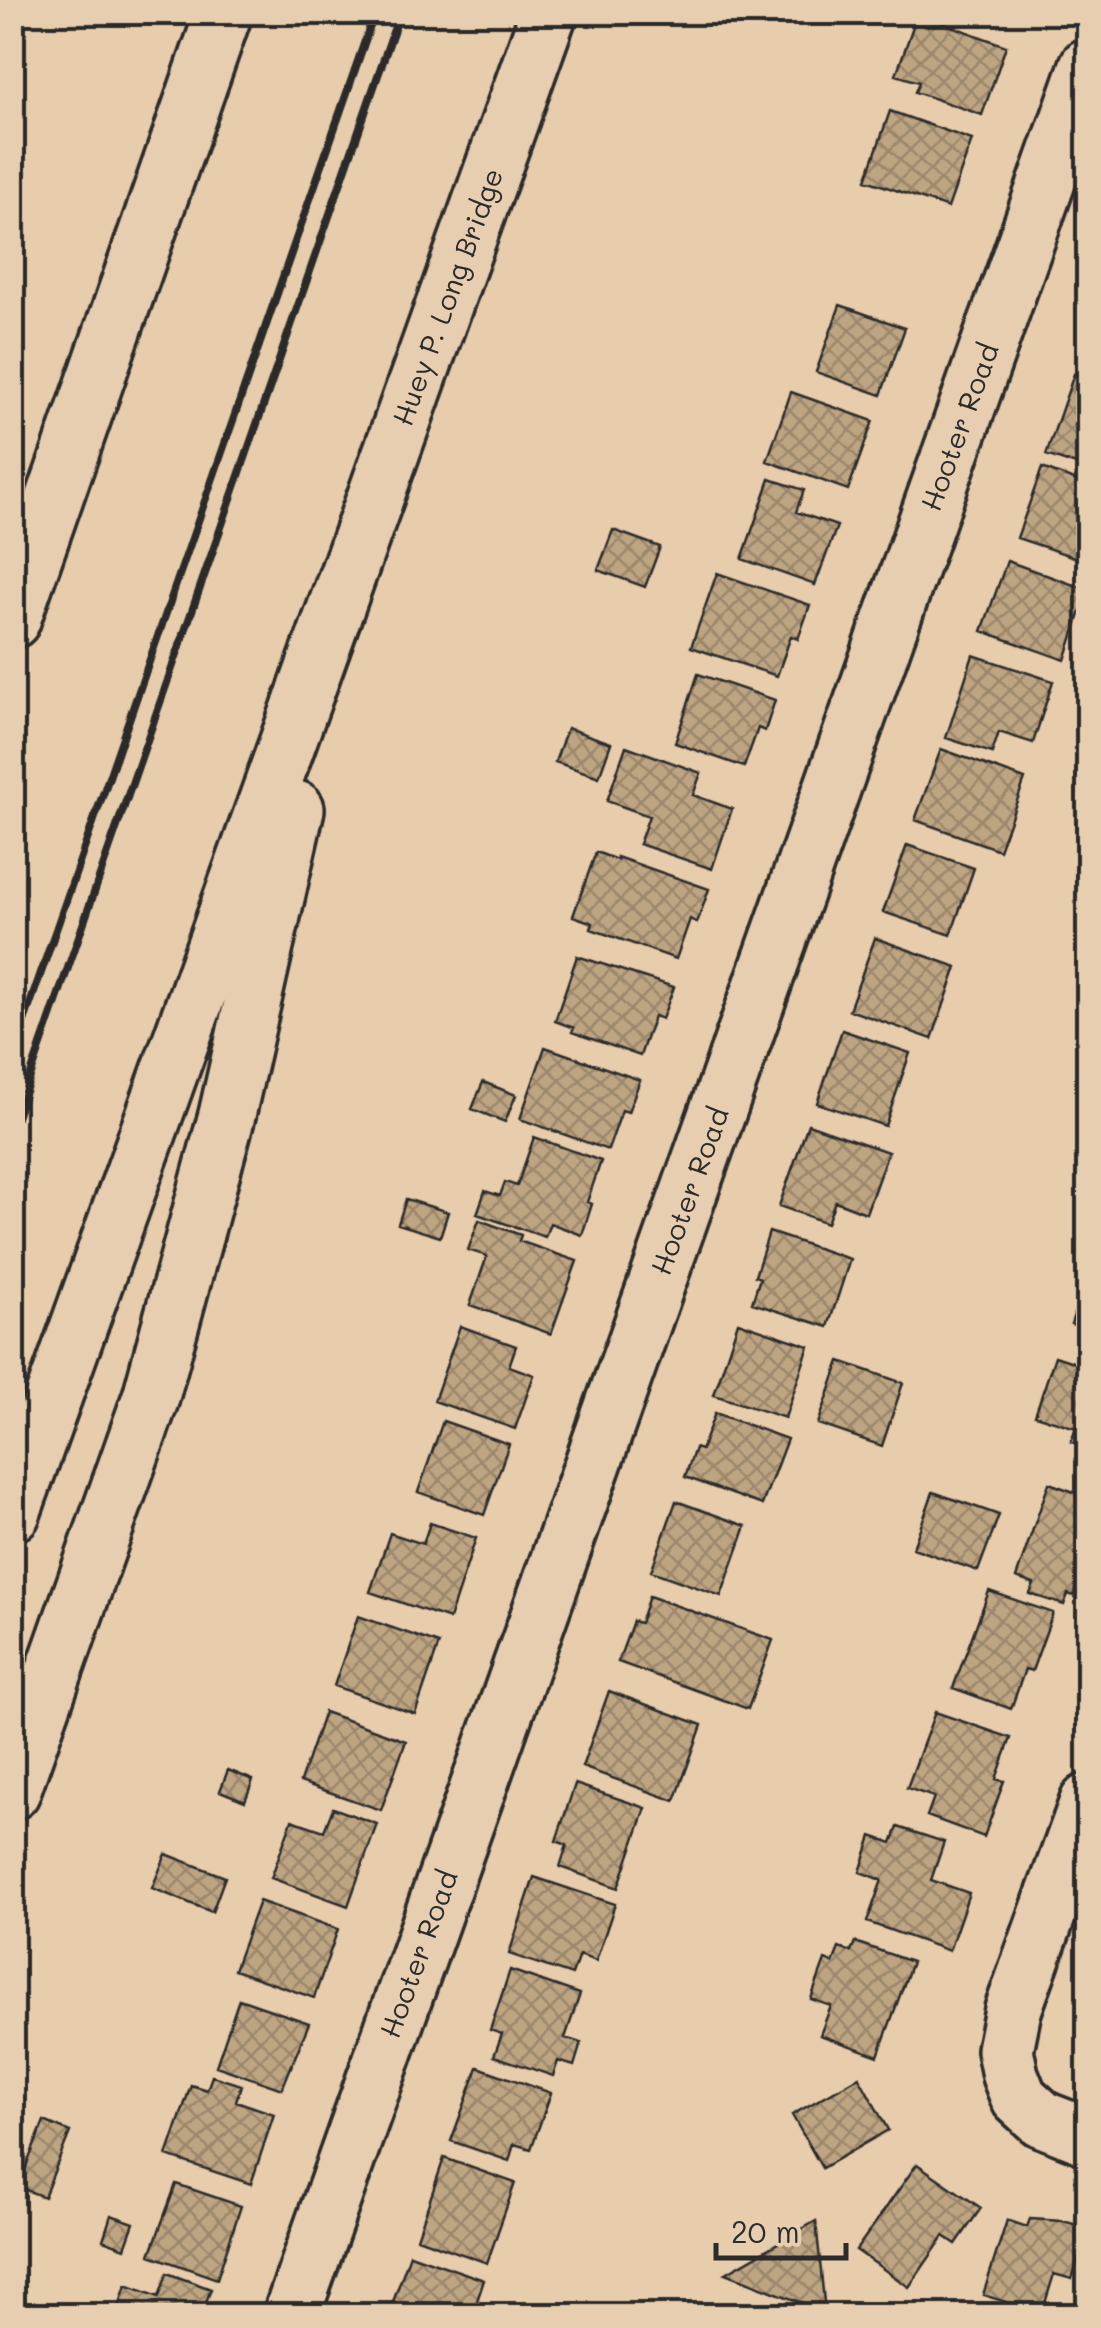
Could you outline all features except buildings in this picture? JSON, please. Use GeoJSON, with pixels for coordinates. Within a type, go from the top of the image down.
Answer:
{"type":"FeatureCollection","features":[{"type":"Feature","properties":{"kind":"main road"},"geometry":{"type":"LineString","coordinates":[[12,620],[224,12]]}},
{"type":"Feature","properties":{"kind":"main road","name":"Huey P. Long Bridge"},"geometry":{"type":"LineString","coordinates":[[346,582],[549,12]]}},
{"type":"Feature","properties":{"kind":"main road","name":"Hooter Road"},"geometry":{"type":"LineString","coordinates":[[291,2316],[1088,66]]}},
{"type":"Feature","properties":{"kind":"main road"},"geometry":{"type":"LineString","coordinates":[[12,517],[144,248]]}},
{"type":"Feature","properties":{"kind":"main road"},"geometry":{"type":"LineString","coordinates":[[12,1512],[346,582]]}},
{"type":"Feature","properties":{"kind":"main road"},"geometry":{"type":"LineString","coordinates":[[12,1791],[151,1398],[227,1115],[346,582]]}},
{"type":"Feature","properties":{"kind":"main road"},"geometry":{"type":"LineString","coordinates":[[1088,1802],[1012,2010],[1005,2050],[1020,2098],[1042,2119],[1088,2137]]}},
{"type":"Feature","properties":{"kind":"railway"},"geometry":{"type":"LineString","coordinates":[[12,1056],[375,12]]}},
{"type":"Feature","properties":{"kind":"railway"},"geometry":{"type":"LineString","coordinates":[[12,1129],[400,12]]}}]}
